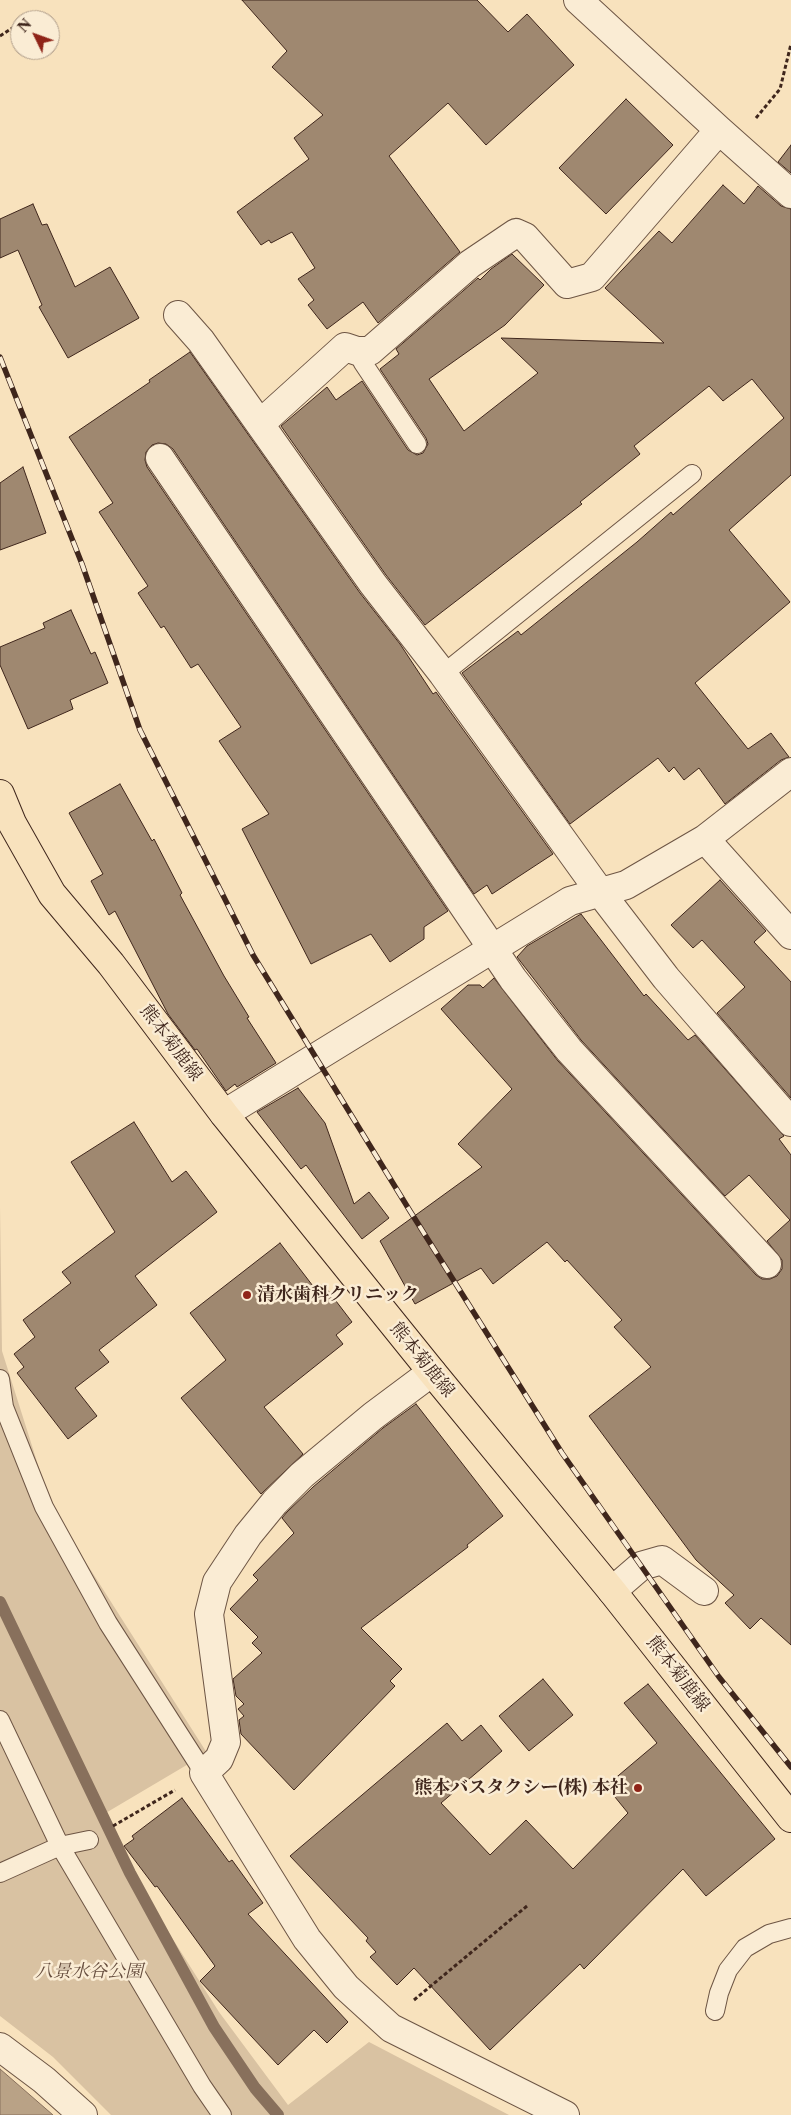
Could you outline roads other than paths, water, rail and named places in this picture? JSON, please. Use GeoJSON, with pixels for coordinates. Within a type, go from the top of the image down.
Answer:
{"type":"FeatureCollection","features":[{"type":"Feature","properties":{"kind":"main road","name":"熊本菊鹿線"},"geometry":{"type":"LineString","coordinates":[[0,794],[12,823],[52,894],[111,964],[224,1114],[612,1591],[791,1818]]}},
{"type":"Feature","properties":{"kind":"street"},"geometry":{"type":"LineString","coordinates":[[578,0],[791,194]]}},
{"type":"Feature","properties":{"kind":"street"},"geometry":{"type":"LineString","coordinates":[[261,423],[345,347],[358,351],[370,351],[470,264],[516,233],[524,236],[566,284],[592,277],[727,137]]}},
{"type":"Feature","properties":{"kind":"street"},"geometry":{"type":"LineString","coordinates":[[178,315],[201,340],[373,584],[442,674],[600,892],[666,978],[791,1122]]}},
{"type":"Feature","properties":{"kind":"street"},"geometry":{"type":"LineString","coordinates":[[160,458],[513,979],[569,1050],[768,1264]]}},
{"type":"Feature","properties":{"kind":"street"},"geometry":{"type":"LineString","coordinates":[[224,1114],[570,901],[626,885],[705,839],[791,772]]}},
{"type":"Feature","properties":{"kind":"street"},"geometry":{"type":"LineString","coordinates":[[705,839],[791,935]]}},
{"type":"Feature","properties":{"kind":"street"},"geometry":{"type":"LineString","coordinates":[[432,1372],[373,1416],[302,1475],[275,1502],[248,1536],[216,1582],[209,1614],[226,1742],[219,1759],[204,1774],[308,1939],[346,1988],[392,2028],[566,2115]]}},
{"type":"Feature","properties":{"kind":"street"},"geometry":{"type":"LineString","coordinates":[[612,1591],[641,1566],[662,1560],[704,1591]]}},
{"type":"Feature","properties":{"kind":"street"},"geometry":{"type":"LineString","coordinates":[[0,2047],[44,2080],[84,2115]]}},
{"type":"Feature","properties":{"kind":"lane"},"geometry":{"type":"LineString","coordinates":[[358,351],[363,363],[417,444]]}},
{"type":"Feature","properties":{"kind":"lane"},"geometry":{"type":"LineString","coordinates":[[442,674],[692,474]]}},
{"type":"Feature","properties":{"kind":"lane"},"geometry":{"type":"LineString","coordinates":[[0,1379],[4,1407],[44,1507],[108,1623],[204,1774]]}},
{"type":"Feature","properties":{"kind":"lane"},"geometry":{"type":"LineString","coordinates":[[0,1720],[60,1846],[202,2086],[222,2115]]}},
{"type":"Feature","properties":{"kind":"lane"},"geometry":{"type":"LineString","coordinates":[[0,1874],[60,1846],[89,1840]]}},
{"type":"Feature","properties":{"kind":"lane"},"geometry":{"type":"LineString","coordinates":[[715,2011],[719,1993],[728,1970],[745,1948],[769,1934],[791,1928]]}},
{"type":"Feature","properties":{"kind":"waterway"},"geometry":{"type":"LineString","coordinates":[[0,1602],[130,1873],[214,2027],[255,2088],[278,2115]]}},
{"type":"Feature","properties":{"kind":"railway"},"geometry":{"type":"LineString","coordinates":[[0,357],[82,564],[140,730],[253,955],[410,1211],[562,1453],[719,1677],[791,1767]]}},
{"type":"Feature","properties":{"kind":"place","name":"清水歯科クリニック"},"geometry":{"type":"Point","coordinates":[247,1295]}},
{"type":"Feature","properties":{"kind":"place","name":"熊本バスタクシー(株) 本社"},"geometry":{"type":"Point","coordinates":[638,1788]}},
{"type":"Feature","properties":{"kind":"park label","name":"八景水谷公園"},"geometry":{"type":"Point","coordinates":[89,1972]}}]}
